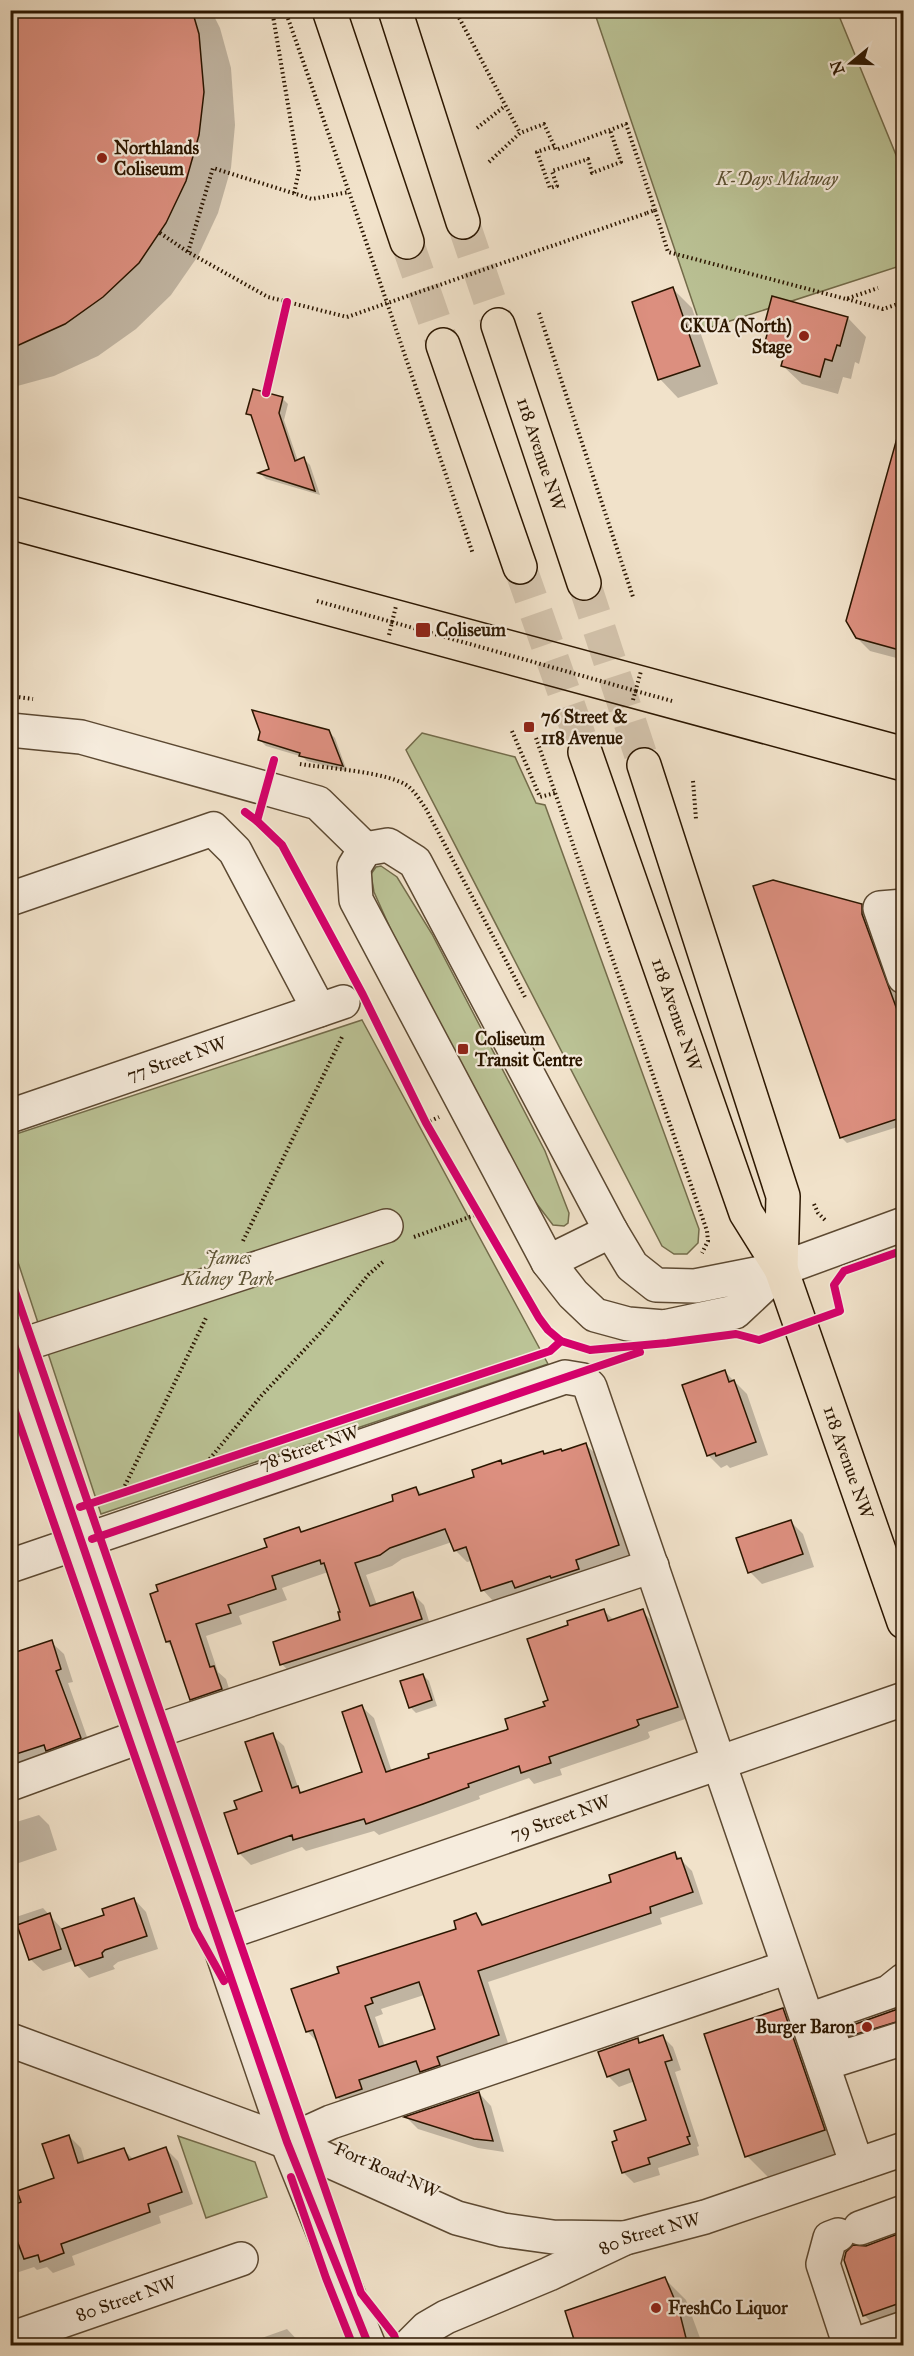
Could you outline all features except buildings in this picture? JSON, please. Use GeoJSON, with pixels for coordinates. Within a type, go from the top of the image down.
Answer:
{"type":"FeatureCollection","features":[{"type":"Feature","properties":{"kind":"main road"},"geometry":{"type":"LineString","coordinates":[[329,10],[407,242]]}},
{"type":"Feature","properties":{"kind":"main road"},"geometry":{"type":"LineString","coordinates":[[395,10],[463,222]]}},
{"type":"Feature","properties":{"kind":"main road","name":"118 Avenue NW"},"geometry":{"type":"LineString","coordinates":[[498,325],[584,583]]}},
{"type":"Feature","properties":{"kind":"main road"},"geometry":{"type":"LineString","coordinates":[[443,345],[520,567]]}},
{"type":"Feature","properties":{"kind":"main road","name":"118 Avenue NW"},"geometry":{"type":"LineString","coordinates":[[585,752],[746,1213],[781,1269],[903,1622]]}},
{"type":"Feature","properties":{"kind":"main road","name":"118 Avenue NW"},"geometry":{"type":"LineString","coordinates":[[644,765],[783,1196],[781,1269]]}},
{"type":"Feature","properties":{"kind":"street"},"geometry":{"type":"LineString","coordinates":[[10,730],[81,737],[318,803],[365,849]]}},
{"type":"Feature","properties":{"kind":"street","name":"77 Street NW"},"geometry":{"type":"LineString","coordinates":[[10,899],[213,829],[235,851],[331,1006],[10,1116]]}},
{"type":"Feature","properties":{"kind":"street"},"geometry":{"type":"LineString","coordinates":[[781,1269],[735,1311],[664,1327],[628,1324],[595,1315],[573,1294],[548,1262],[356,900],[354,867],[365,849],[388,845],[415,862],[611,1231],[632,1266],[656,1285],[695,1286],[781,1269],[903,1224]]}},
{"type":"Feature","properties":{"kind":"street"},"geometry":{"type":"LineString","coordinates":[[903,906],[880,908],[903,977]]}},
{"type":"Feature","properties":{"kind":"street"},"geometry":{"type":"LineString","coordinates":[[548,1262],[611,1231]]}},
{"type":"Feature","properties":{"kind":"street"},"geometry":{"type":"LineString","coordinates":[[369,2346],[287,2142],[12,1343],[397,1233]]}},
{"type":"Feature","properties":{"kind":"street","name":"78 Street NW"},"geometry":{"type":"LineString","coordinates":[[10,1566],[565,1377],[583,1380],[590,1387],[652,1566]]}},
{"type":"Feature","properties":{"kind":"street"},"geometry":{"type":"LineString","coordinates":[[10,1784],[147,1734],[652,1566],[857,2165]]}},
{"type":"Feature","properties":{"kind":"street","name":"79 Street NW"},"geometry":{"type":"LineString","coordinates":[[217,1936],[903,1699]]}},
{"type":"Feature","properties":{"kind":"street"},"geometry":{"type":"LineString","coordinates":[[287,2142],[331,2122],[788,1967]]}},
{"type":"Feature","properties":{"kind":"street"},"geometry":{"type":"LineString","coordinates":[[903,1980],[889,1992],[823,2015],[838,2059],[903,2038]]}},
{"type":"Feature","properties":{"kind":"street","name":"Fort Road NW"},"geometry":{"type":"LineString","coordinates":[[10,2040],[287,2142],[457,2218],[503,2230],[553,2237],[625,2238]]}},
{"type":"Feature","properties":{"kind":"street"},"geometry":{"type":"LineString","coordinates":[[10,2065],[47,2052]]}},
{"type":"Feature","properties":{"kind":"street","name":"80 Street NW"},"geometry":{"type":"LineString","coordinates":[[409,2346],[428,2328],[446,2317],[549,2274],[625,2238],[705,2217],[903,2149]]}},
{"type":"Feature","properties":{"kind":"street"},"geometry":{"type":"LineString","coordinates":[[903,2212],[830,2238],[823,2264],[851,2346],[903,2328]]}},
{"type":"Feature","properties":{"kind":"street","name":"80 Street NW"},"geometry":{"type":"LineString","coordinates":[[10,2339],[241,2259]]}},
{"type":"Feature","properties":{"kind":"path"},"geometry":{"type":"LineString","coordinates":[[272,10],[299,170],[294,194]]}},
{"type":"Feature","properties":{"kind":"path"},"geometry":{"type":"LineString","coordinates":[[285,10],[473,554]]}},
{"type":"Feature","properties":{"kind":"path"},"geometry":{"type":"LineString","coordinates":[[455,10],[520,133]]}},
{"type":"Feature","properties":{"kind":"path"},"geometry":{"type":"LineString","coordinates":[[477,128],[505,106]]}},
{"type":"Feature","properties":{"kind":"path"},"geometry":{"type":"LineString","coordinates":[[489,162],[520,133],[544,124],[556,150],[626,124],[668,252],[883,309],[903,302]]}},
{"type":"Feature","properties":{"kind":"path"},"geometry":{"type":"LineString","coordinates":[[554,146],[537,152],[550,188],[557,186],[552,171],[588,159],[592,173],[621,162],[610,130]]}},
{"type":"Feature","properties":{"kind":"path"},"geometry":{"type":"LineString","coordinates":[[188,252],[213,168],[312,199],[349,192]]}},
{"type":"Feature","properties":{"kind":"path"},"geometry":{"type":"LineString","coordinates":[[160,233],[188,252],[268,297],[347,318],[655,210]]}},
{"type":"Feature","properties":{"kind":"path"},"geometry":{"type":"LineString","coordinates":[[846,299],[878,288]]}},
{"type":"Feature","properties":{"kind":"path"},"geometry":{"type":"LineString","coordinates":[[266,393],[287,302]]}},
{"type":"Feature","properties":{"kind":"path"},"geometry":{"type":"LineString","coordinates":[[539,313],[633,597]]}},
{"type":"Feature","properties":{"kind":"path"},"geometry":{"type":"LineString","coordinates":[[316,601],[672,701]]}},
{"type":"Feature","properties":{"kind":"path"},"geometry":{"type":"LineString","coordinates":[[389,635],[396,606]]}},
{"type":"Feature","properties":{"kind":"path"},"geometry":{"type":"LineString","coordinates":[[633,700],[641,671]]}},
{"type":"Feature","properties":{"kind":"path"},"geometry":{"type":"LineString","coordinates":[[513,731],[540,797],[555,793]]}},
{"type":"Feature","properties":{"kind":"path"},"geometry":{"type":"LineString","coordinates":[[421,1113],[432,1134]]}},
{"type":"Feature","properties":{"kind":"path"},"geometry":{"type":"LineString","coordinates":[[472,1204],[484,1223]]}},
{"type":"Feature","properties":{"kind":"path"},"geometry":{"type":"LineString","coordinates":[[397,1233],[436,1228],[478,1214]]}},
{"type":"Feature","properties":{"kind":"path"},"geometry":{"type":"LineString","coordinates":[[204,1466],[268,1387],[322,1331],[369,1274],[386,1259]]}},
{"type":"Feature","properties":{"kind":"path"},"geometry":{"type":"LineString","coordinates":[[196,1471],[215,1462]]}},
{"type":"Feature","properties":{"kind":"path"},"geometry":{"type":"LineString","coordinates":[[71,1509],[130,1491]]}},
{"type":"Feature","properties":{"kind":"green space","name":"K-Days Midway"},"geometry":{"type":"Polygon","coordinates":[[[594,11],[837,11],[903,172],[903,265],[702,330],[594,11]]]}},
{"type":"Feature","properties":{"kind":"green space"},"geometry":{"type":"Polygon","coordinates":[[[422,733],[515,757],[536,803],[545,805],[699,1229],[698,1243],[687,1254],[674,1254],[662,1246],[406,750],[422,733]]]}},
{"type":"Feature","properties":{"kind":"green space"},"geometry":{"type":"Polygon","coordinates":[[[381,866],[397,877],[432,934],[545,1151],[569,1213],[568,1223],[564,1226],[553,1225],[530,1195],[403,957],[374,892],[371,874],[376,867],[381,866]]]}},
{"type":"Feature","properties":{"kind":"green space","name":"James Kidney Park"},"geometry":{"type":"Polygon","coordinates":[[[362,1020],[548,1364],[101,1514],[11,1241],[10,1136],[362,1020]]]}},
{"type":"Feature","properties":{"kind":"green space"},"geometry":{"type":"Polygon","coordinates":[[[178,2136],[255,2162],[267,2197],[206,2218],[178,2136]]]}},
{"type":"Feature","properties":{"kind":"tunnel"},"geometry":{"type":"LineString","coordinates":[[463,222],[498,325]]}},
{"type":"Feature","properties":{"kind":"tunnel"},"geometry":{"type":"LineString","coordinates":[[407,242],[443,345]]}},
{"type":"Feature","properties":{"kind":"tunnel"},"geometry":{"type":"LineString","coordinates":[[520,567],[585,752]]}},
{"type":"Feature","properties":{"kind":"tunnel"},"geometry":{"type":"LineString","coordinates":[[584,583],[644,765]]}},
{"type":"Feature","properties":{"kind":"tram line"},"geometry":{"type":"LineString","coordinates":[[10,495],[904,736]]}},
{"type":"Feature","properties":{"kind":"tram line"},"geometry":{"type":"LineString","coordinates":[[10,540],[904,782]]}},
{"type":"Feature","properties":{"kind":"cycle path"},"geometry":{"type":"LineString","coordinates":[[266,393],[287,302]]}},
{"type":"Feature","properties":{"kind":"cycle path"},"geometry":{"type":"LineString","coordinates":[[245,812],[257,821],[274,760]]}},
{"type":"Feature","properties":{"kind":"cycle path"},"geometry":{"type":"LineString","coordinates":[[257,821],[282,845],[363,995],[426,1123],[539,1318],[561,1341],[590,1350],[736,1334],[759,1340],[840,1311],[834,1285],[844,1271],[904,1250]]}},
{"type":"Feature","properties":{"kind":"cycle path"},"geometry":{"type":"LineString","coordinates":[[10,1277],[361,2293],[394,2335],[398,2346]]}},
{"type":"Feature","properties":{"kind":"cycle path"},"geometry":{"type":"LineString","coordinates":[[10,1333],[287,2142],[369,2346]]}},
{"type":"Feature","properties":{"kind":"cycle path"},"geometry":{"type":"LineString","coordinates":[[80,1507],[550,1351],[561,1341]]}},
{"type":"Feature","properties":{"kind":"cycle path"},"geometry":{"type":"LineString","coordinates":[[92,1539],[640,1352]]}},
{"type":"Feature","properties":{"kind":"cycle path"},"geometry":{"type":"LineString","coordinates":[[10,1397],[195,1929],[224,1981]]}},
{"type":"Feature","properties":{"kind":"cycle path"},"geometry":{"type":"LineString","coordinates":[[291,2177],[326,2278],[353,2346]]}},
{"type":"Feature","properties":{"kind":"place","name":"Northlands Coliseum"},"geometry":{"type":"Point","coordinates":[102,158]}},
{"type":"Feature","properties":{"kind":"place","name":"CKUA (North) Stage"},"geometry":{"type":"Point","coordinates":[804,336]}},
{"type":"Feature","properties":{"kind":"place","name":"Coliseum"},"geometry":{"type":"Point","coordinates":[423,630]}},
{"type":"Feature","properties":{"kind":"place","name":"76 Street & 118 Avenue"},"geometry":{"type":"Point","coordinates":[529,727]}},
{"type":"Feature","properties":{"kind":"place","name":"Coliseum Transit Centre"},"geometry":{"type":"Point","coordinates":[463,1049]}},
{"type":"Feature","properties":{"kind":"place","name":"Burger Baron"},"geometry":{"type":"Point","coordinates":[867,2027]}},
{"type":"Feature","properties":{"kind":"place","name":"FreshCo Liquor"},"geometry":{"type":"Point","coordinates":[656,2308]}}]}
